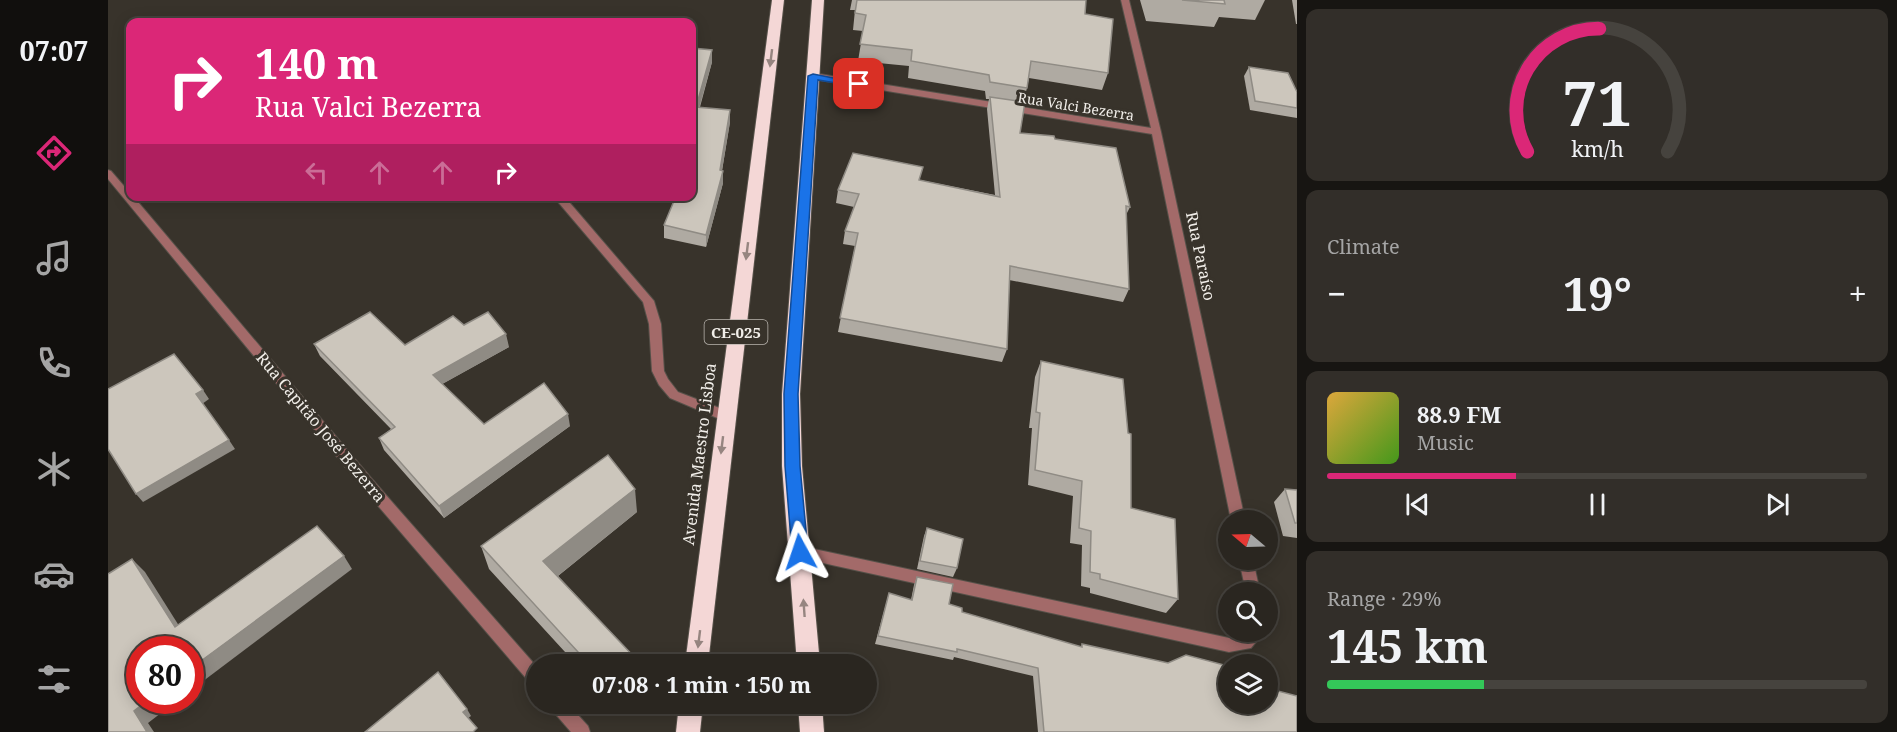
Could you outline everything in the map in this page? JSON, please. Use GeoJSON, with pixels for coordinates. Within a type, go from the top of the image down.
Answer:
{"type":"FeatureCollection","features":[{"type":"Feature","properties":{"kind":"highway","name":"Avenida Maestro Lisboa"},"geometry":{"type":"LineString","coordinates":[[697,654],[778,0]]}},
{"type":"Feature","properties":{"kind":"highway"},"geometry":{"type":"LineString","coordinates":[[807,654],[792,466],[791,394],[818,0]]}},
{"type":"Feature","properties":{"kind":"highway"},"geometry":{"type":"LineString","coordinates":[[688,732],[690,714]]}},
{"type":"Feature","properties":{"kind":"highway"},"geometry":{"type":"LineString","coordinates":[[811,714],[812,732]]}},
{"type":"Feature","properties":{"kind":"street","name":"Rua Paraíso"},"geometry":{"type":"LineString","coordinates":[[1125,0],[1156,132],[1236,510]]}},
{"type":"Feature","properties":{"kind":"street","name":"Rua Valci Bezerra"},"geometry":{"type":"LineString","coordinates":[[813,76],[1156,132]]}},
{"type":"Feature","properties":{"kind":"street","name":"Rua Capitão José Bezerra"},"geometry":{"type":"LineString","coordinates":[[108,173],[126,195]]}},
{"type":"Feature","properties":{"kind":"street","name":"Rua Capitão José Bezerra"},"geometry":{"type":"LineString","coordinates":[[131,201],[366,482],[526,666]]}},
{"type":"Feature","properties":{"kind":"street"},"geometry":{"type":"LineString","coordinates":[[562,201],[648,301],[655,324],[658,371],[663,382],[674,395],[726,416]]}},
{"type":"Feature","properties":{"kind":"street"},"geometry":{"type":"LineString","coordinates":[[800,552],[1228,645],[1246,642]]}},
{"type":"Feature","properties":{"kind":"street"},"geometry":{"type":"LineString","coordinates":[[567,714],[582,732]]}},
{"type":"Feature","properties":{"kind":"building"},"geometry":{"type":"Polygon","coordinates":[[[857,0],[1086,0],[1085,14],[1113,19],[1108,73],[1031,61],[1027,88],[990,82],[989,75],[911,61],[912,50],[860,44],[866,15],[855,13],[857,0]]]}},
{"type":"Feature","properties":{"kind":"building"},"geometry":{"type":"Polygon","coordinates":[[[1182,0],[1224,0],[1225,4],[1182,0]]]}},
{"type":"Feature","properties":{"kind":"building"},"geometry":{"type":"Polygon","coordinates":[[[696,48],[712,50],[696,107],[696,48]]]}},
{"type":"Feature","properties":{"kind":"building"},"geometry":{"type":"Polygon","coordinates":[[[1249,67],[1288,73],[1297,92],[1297,108],[1255,101],[1249,67]]]}},
{"type":"Feature","properties":{"kind":"building"},"geometry":{"type":"Polygon","coordinates":[[[990,97],[1025,102],[1020,133],[1054,136],[1055,139],[1116,148],[1130,207],[1126,206],[1129,289],[1010,266],[1007,349],[840,318],[858,233],[845,231],[859,194],[838,190],[853,153],[923,167],[919,180],[1000,197],[990,97]]]}},
{"type":"Feature","properties":{"kind":"building"},"geometry":{"type":"Polygon","coordinates":[[[696,107],[730,110],[720,170],[723,171],[706,235],[664,225],[674,201],[696,201],[696,107]]]}},
{"type":"Feature","properties":{"kind":"building"},"geometry":{"type":"Polygon","coordinates":[[[370,312],[405,345],[453,316],[464,325],[488,312],[506,334],[433,375],[484,424],[544,383],[568,414],[439,506],[379,438],[395,427],[314,344],[370,312]]]}},
{"type":"Feature","properties":{"kind":"building"},"geometry":{"type":"Polygon","coordinates":[[[174,354],[203,390],[196,394],[229,440],[136,494],[108,449],[108,389],[174,354]]]}},
{"type":"Feature","properties":{"kind":"building"},"geometry":{"type":"Polygon","coordinates":[[[1041,361],[1123,379],[1128,433],[1131,434],[1131,508],[1175,519],[1178,599],[1100,579],[1100,574],[1090,572],[1091,531],[1079,528],[1082,481],[1035,470],[1040,413],[1036,412],[1041,361]]]}},
{"type":"Feature","properties":{"kind":"building"},"geometry":{"type":"Polygon","coordinates":[[[608,455],[635,489],[543,561],[631,654],[580,654],[481,546],[608,455]]]}},
{"type":"Feature","properties":{"kind":"building"},"geometry":{"type":"Polygon","coordinates":[[[1285,489],[1297,490],[1297,523],[1295,523],[1285,489]]]}},
{"type":"Feature","properties":{"kind":"building"},"geometry":{"type":"Polygon","coordinates":[[[317,526],[344,556],[204,659],[204,636],[126,636],[126,714],[136,714],[147,732],[108,732],[108,574],[132,559],[175,627],[317,526]]]}},
{"type":"Feature","properties":{"kind":"building"},"geometry":{"type":"Polygon","coordinates":[[[927,528],[963,539],[957,568],[920,561],[927,528]]]}},
{"type":"Feature","properties":{"kind":"building"},"geometry":{"type":"Polygon","coordinates":[[[917,577],[953,584],[949,604],[962,608],[962,612],[1082,647],[1082,644],[1168,663],[1186,655],[1218,663],[1218,714],[1278,714],[1278,691],[1297,696],[1297,732],[1044,732],[1038,668],[957,649],[957,652],[878,636],[889,593],[912,600],[917,577]]]}},
{"type":"Feature","properties":{"kind":"building"},"geometry":{"type":"Polygon","coordinates":[[[438,672],[467,709],[463,712],[477,728],[473,732],[365,732],[438,672]]]}},
{"type":"Feature","properties":{"kind":"route"},"geometry":{"type":"LineString","coordinates":[[800,552],[792,466],[791,394],[813,76],[859,84]]}}]}
